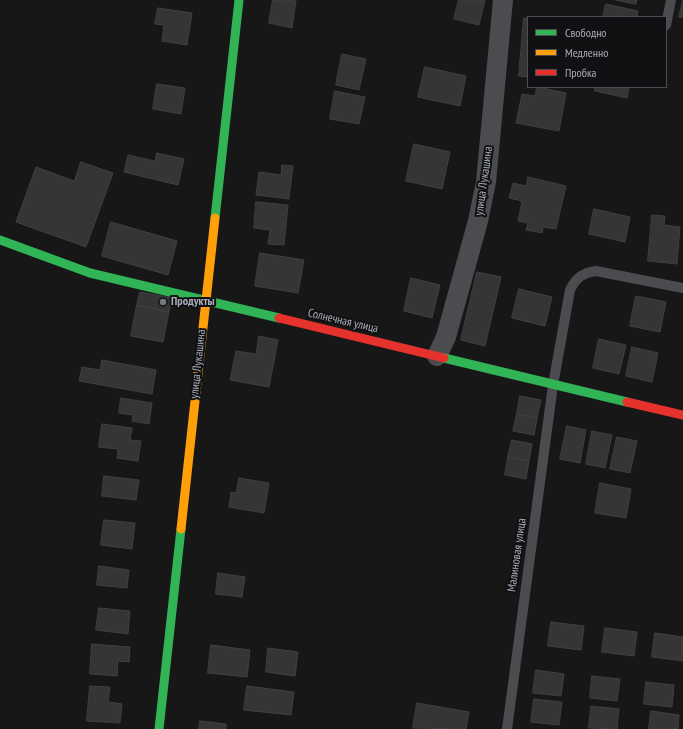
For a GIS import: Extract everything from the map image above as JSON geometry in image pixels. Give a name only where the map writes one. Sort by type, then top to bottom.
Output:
[{"type":"street","name":"улица Лукашина","points":[[159,729],[239,0]]},
{"type":"street","name":"улица Лукашина","points":[[437,356],[448,329],[478,221],[486,182],[503,0]]},
{"type":"street","name":"Солнечная улица","points":[[0,240],[90,273],[683,415]]},
{"type":"lane","points":[[667,20],[671,0]]},
{"type":"lane","name":"Малиновая улица","points":[[507,729],[553,384],[570,290],[576,279],[584,273],[596,271],[683,288]]},
{"type":"building","points":[[273,0],[296,0],[292,28],[269,23]]},
{"type":"building","points":[[459,0],[485,0],[479,25],[454,19]]},
{"type":"building","points":[[616,0],[637,0],[636,4]]},
{"type":"building","points":[[683,0],[683,17],[679,17]]},
{"type":"building","points":[[606,4],[638,11],[637,16],[603,16]]},
{"type":"building","points":[[158,8],[192,13],[187,45],[162,41],[164,25],[155,24]]},
{"type":"building","points":[[524,18],[527,19],[527,77],[519,76]]},
{"type":"building","points":[[342,54],[366,59],[359,90],[336,85]]},
{"type":"building","points":[[425,67],[466,76],[460,106],[418,97]]},
{"type":"building","points":[[157,84],[185,88],[181,114],[153,109]]},
{"type":"building","points":[[537,88],[566,93],[559,131],[516,123],[522,94],[535,96]]},
{"type":"building","points":[[595,88],[629,88],[627,98],[595,91]]},
{"type":"building","points":[[335,91],[365,97],[359,124],[330,119]]},
{"type":"building","points":[[414,144],[450,152],[442,189],[406,181]]},
{"type":"building","points":[[157,153],[184,159],[178,185],[124,172],[128,155],[155,161]]},
{"type":"building","points":[[81,162],[113,173],[86,247],[16,222],[36,167],[74,181]]},
{"type":"building","points":[[282,165],[293,166],[289,199],[256,195],[259,172],[281,175]]},
{"type":"building","points":[[528,177],[566,186],[556,229],[543,227],[542,233],[526,230],[528,223],[518,221],[522,201],[509,198],[513,183],[526,186]]},
{"type":"building","points":[[256,202],[288,205],[284,245],[268,244],[270,230],[254,228]]},
{"type":"building","points":[[594,209],[630,217],[625,242],[589,234]]},
{"type":"building","points":[[652,215],[665,216],[664,225],[680,227],[677,264],[648,261]]},
{"type":"building","points":[[111,222],[177,241],[168,275],[102,256]]},
{"type":"building","points":[[260,253],[304,260],[298,293],[255,286]]},
{"type":"building","points":[[477,272],[501,277],[485,346],[461,340]]},
{"type":"building","points":[[411,278],[440,285],[432,318],[404,311]]},
{"type":"building","points":[[519,289],[552,297],[545,326],[512,318]]},
{"type":"building","points":[[140,292],[172,298],[169,312],[137,305]]},
{"type":"building","points":[[636,296],[666,302],[660,332],[630,326]]},
{"type":"building","points":[[137,305],[169,312],[163,342],[131,336]]},
{"type":"building","points":[[259,336],[278,340],[269,387],[230,380],[236,351],[256,354]]},
{"type":"building","points":[[599,339],[626,345],[619,374],[593,368]]},
{"type":"building","points":[[632,347],[658,353],[652,382],[626,376]]},
{"type":"building","points":[[102,360],[156,370],[152,394],[79,381],[82,367],[100,370]]},
{"type":"building","points":[[520,396],[541,400],[537,418],[517,414]]},
{"type":"building","points":[[121,398],[152,403],[149,424],[132,421],[133,415],[119,413]]},
{"type":"building","points":[[517,414],[537,418],[534,435],[513,431]]},
{"type":"building","points":[[102,424],[132,428],[130,440],[141,441],[138,461],[117,458],[118,449],[99,447]]},
{"type":"building","points":[[567,426],[586,430],[580,463],[560,459]]},
{"type":"building","points":[[592,431],[612,435],[605,468],[586,464]]},
{"type":"building","points":[[617,437],[637,441],[630,473],[610,469]]},
{"type":"building","points":[[512,440],[532,444],[529,461],[508,457]]},
{"type":"building","points":[[508,457],[529,461],[526,479],[505,475]]},
{"type":"building","points":[[104,476],[139,480],[136,500],[102,496]]},
{"type":"building","points":[[239,478],[269,483],[264,513],[229,507],[231,492],[236,493]]},
{"type":"building","points":[[600,483],[631,489],[626,518],[595,513]]},
{"type":"building","points":[[104,520],[135,523],[132,549],[101,545]]},
{"type":"building","points":[[99,566],[129,570],[127,588],[97,585]]},
{"type":"building","points":[[218,573],[245,577],[242,597],[216,594]]},
{"type":"building","points":[[99,608],[130,611],[128,634],[96,630]]},
{"type":"building","points":[[551,622],[584,626],[581,650],[548,646]]},
{"type":"building","points":[[605,628],[637,632],[634,656],[602,652]]},
{"type":"building","points":[[655,633],[683,637],[683,661],[652,657]]},
{"type":"building","points":[[92,644],[130,647],[129,662],[118,661],[117,676],[90,674]]},
{"type":"building","points":[[211,645],[250,650],[247,677],[208,673]]},
{"type":"building","points":[[268,648],[298,652],[295,676],[266,672]]},
{"type":"building","points":[[536,670],[564,674],[561,696],[533,693]]},
{"type":"building","points":[[592,676],[620,679],[617,701],[590,698]]},
{"type":"building","points":[[646,682],[674,685],[672,707],[644,704]]},
{"type":"building","points":[[90,686],[110,687],[108,702],[122,704],[120,723],[87,721]]},
{"type":"building","points":[[247,686],[294,692],[291,715],[244,710]]},
{"type":"building","points":[[534,699],[562,702],[559,725],[531,722]]},
{"type":"building","points":[[417,703],[469,712],[466,729],[413,728]]},
{"type":"building","points":[[591,706],[619,709],[617,729],[589,728]]},
{"type":"building","points":[[651,711],[679,715],[678,729],[649,729]]},
{"type":"building","points":[[200,721],[226,724],[226,729],[199,729]]},
{"type":"traffic: fast","points":[[215,218],[239,0]]},
{"type":"traffic: fast","points":[[0,240],[90,273],[279,318]]},
{"type":"traffic: fast","points":[[444,358],[627,402]]},
{"type":"traffic: fast","points":[[159,729],[181,529]]},
{"type":"traffic: slow","points":[[181,529],[215,218]]},
{"type":"traffic: jam","points":[[279,318],[444,358]]},
{"type":"traffic: jam","points":[[627,402],[683,415]]},
{"type":"place","name":"Продукты","points":[[163,302]]}]
